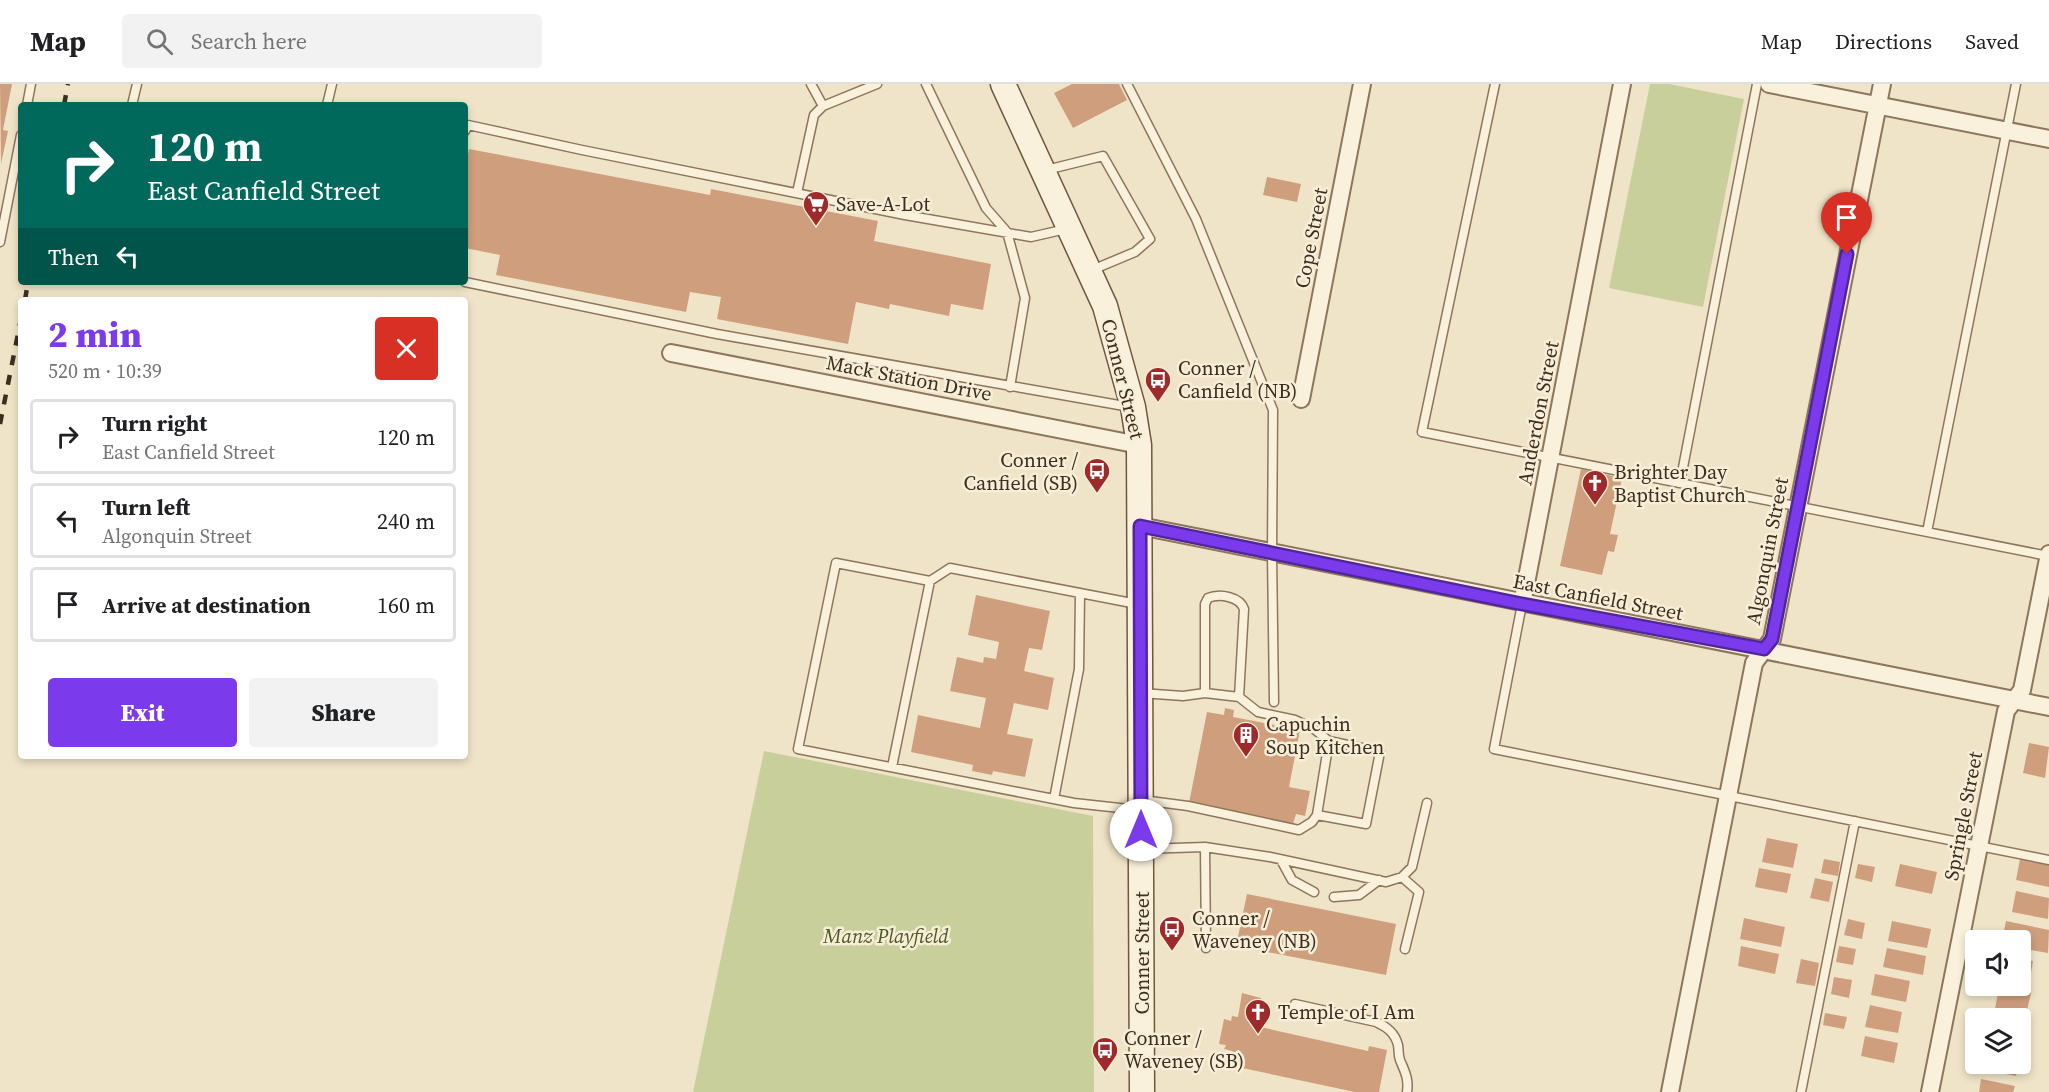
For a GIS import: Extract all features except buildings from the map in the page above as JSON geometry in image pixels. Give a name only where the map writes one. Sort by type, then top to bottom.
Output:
[{"type":"main road","name":"Conner Street","points":[[1003,84],[1105,306],[1133,407],[1139,445],[1142,1092]]},
{"type":"street","name":"Cope Street","points":[[1301,399],[1362,84]]},
{"type":"street","name":"Anderdon Street","points":[[1522,604],[1622,84]]},
{"type":"street","points":[[1769,84],[2049,139]]},
{"type":"street","name":"Algonquin Street","points":[[1670,1092],[1754,663],[1772,639],[1882,84]]},
{"type":"street","name":"Mack Station Drive","points":[[671,353],[1139,445]]},
{"type":"street","name":"East Canfield Street","points":[[1140,526],[1522,604],[1764,649],[2049,707]]},
{"type":"street","name":"Springle Street","points":[[1930,1092],[2006,711],[2022,690],[2049,555]]},
{"type":"lane","points":[[28,102],[31,84]]},
{"type":"lane","points":[[133,102],[137,84]]},
{"type":"lane","points":[[328,102],[332,84]]},
{"type":"lane","points":[[811,84],[823,106]]},
{"type":"lane","points":[[797,193],[814,115],[823,106],[878,84]]},
{"type":"lane","points":[[926,84],[986,208],[1007,232],[1025,298],[1011,387]]},
{"type":"lane","points":[[1127,84],[1196,219],[1273,410],[1274,702]]},
{"type":"lane","points":[[1495,84],[1422,432],[2049,555]]},
{"type":"lane","points":[[1680,483],[1757,84]]},
{"type":"lane","points":[[1927,532],[2016,84]]},
{"type":"lane","points":[[468,124],[582,150],[905,215],[1031,237],[1069,228]]},
{"type":"lane","points":[[0,242],[18,150]]},
{"type":"lane","points":[[1043,171],[1103,156],[1150,239],[1136,252],[1089,272]]},
{"type":"lane","points":[[468,283],[706,332],[1133,407]]},
{"type":"lane","points":[[1140,605],[950,568],[930,580],[836,563],[798,748],[1054,800],[1188,806],[1299,830],[1312,822],[1317,815],[1329,741]]},
{"type":"lane","points":[[892,767],[930,580]]},
{"type":"lane","points":[[1054,800],[1079,669],[1080,593]]},
{"type":"lane","points":[[1205,693],[1205,604],[1208,598],[1214,596],[1237,599],[1242,602],[1244,609],[1239,697]]},
{"type":"lane","name":"Anderdon Street","points":[[1522,604],[1494,749],[1728,796]]},
{"type":"lane","points":[[1141,693],[1183,696],[1205,693],[1239,697],[1258,712],[1295,720],[1314,729],[1329,741],[1380,752],[1366,824],[1317,815]]},
{"type":"lane","points":[[1728,796],[2049,860]]},
{"type":"lane","points":[[1141,849],[1205,847],[1386,882],[1402,877],[1412,867],[1427,804]]},
{"type":"lane","points":[[1801,1092],[1855,821]]},
{"type":"lane","points":[[1205,847],[1206,948]]},
{"type":"lane","points":[[1281,860],[1292,880],[1314,892]]},
{"type":"lane","points":[[1402,877],[1419,892],[1405,950]]},
{"type":"lane","points":[[1334,897],[1359,895],[1379,880]]},
{"type":"lane","points":[[1295,1004],[1376,1022],[1388,1027],[1395,1036],[1399,1047],[1399,1058],[1409,1081],[1407,1092]]},
{"type":"green space","points":[[1650,84],[1669,84],[1744,99],[1703,307],[1609,288]]},
{"type":"green space","name":"Manz Playfield","points":[[764,751],[1093,816],[1094,1092],[693,1092]]},
{"type":"railway","points":[[65,102],[68,84]]},
{"type":"railway","points":[[26,297],[28,285]]},
{"type":"railway","points":[[0,424],[18,334]]},
{"type":"place","name":"Save-A-Lot","points":[[816,227]]},
{"type":"place","name":"Conner / Canfield (NB)","points":[[1158,403]]},
{"type":"place","name":"Conner / Canfield (SB)","points":[[1097,494]]},
{"type":"place","name":"Brighter Day Baptist Church","points":[[1595,506]]},
{"type":"place","name":"Capuchin Soup Kitchen","points":[[1246,758]]},
{"type":"place","name":"Conner / Waveney (NB)","points":[[1172,952]]},
{"type":"place","name":"Temple of I Am","points":[[1258,1035]]},
{"type":"place","name":"Conner / Waveney (SB)","points":[[1105,1073]]},
{"type":"route","points":[[1141,830],[1140,526],[1522,604],[1764,649],[1772,639],[1847,254]]}]
